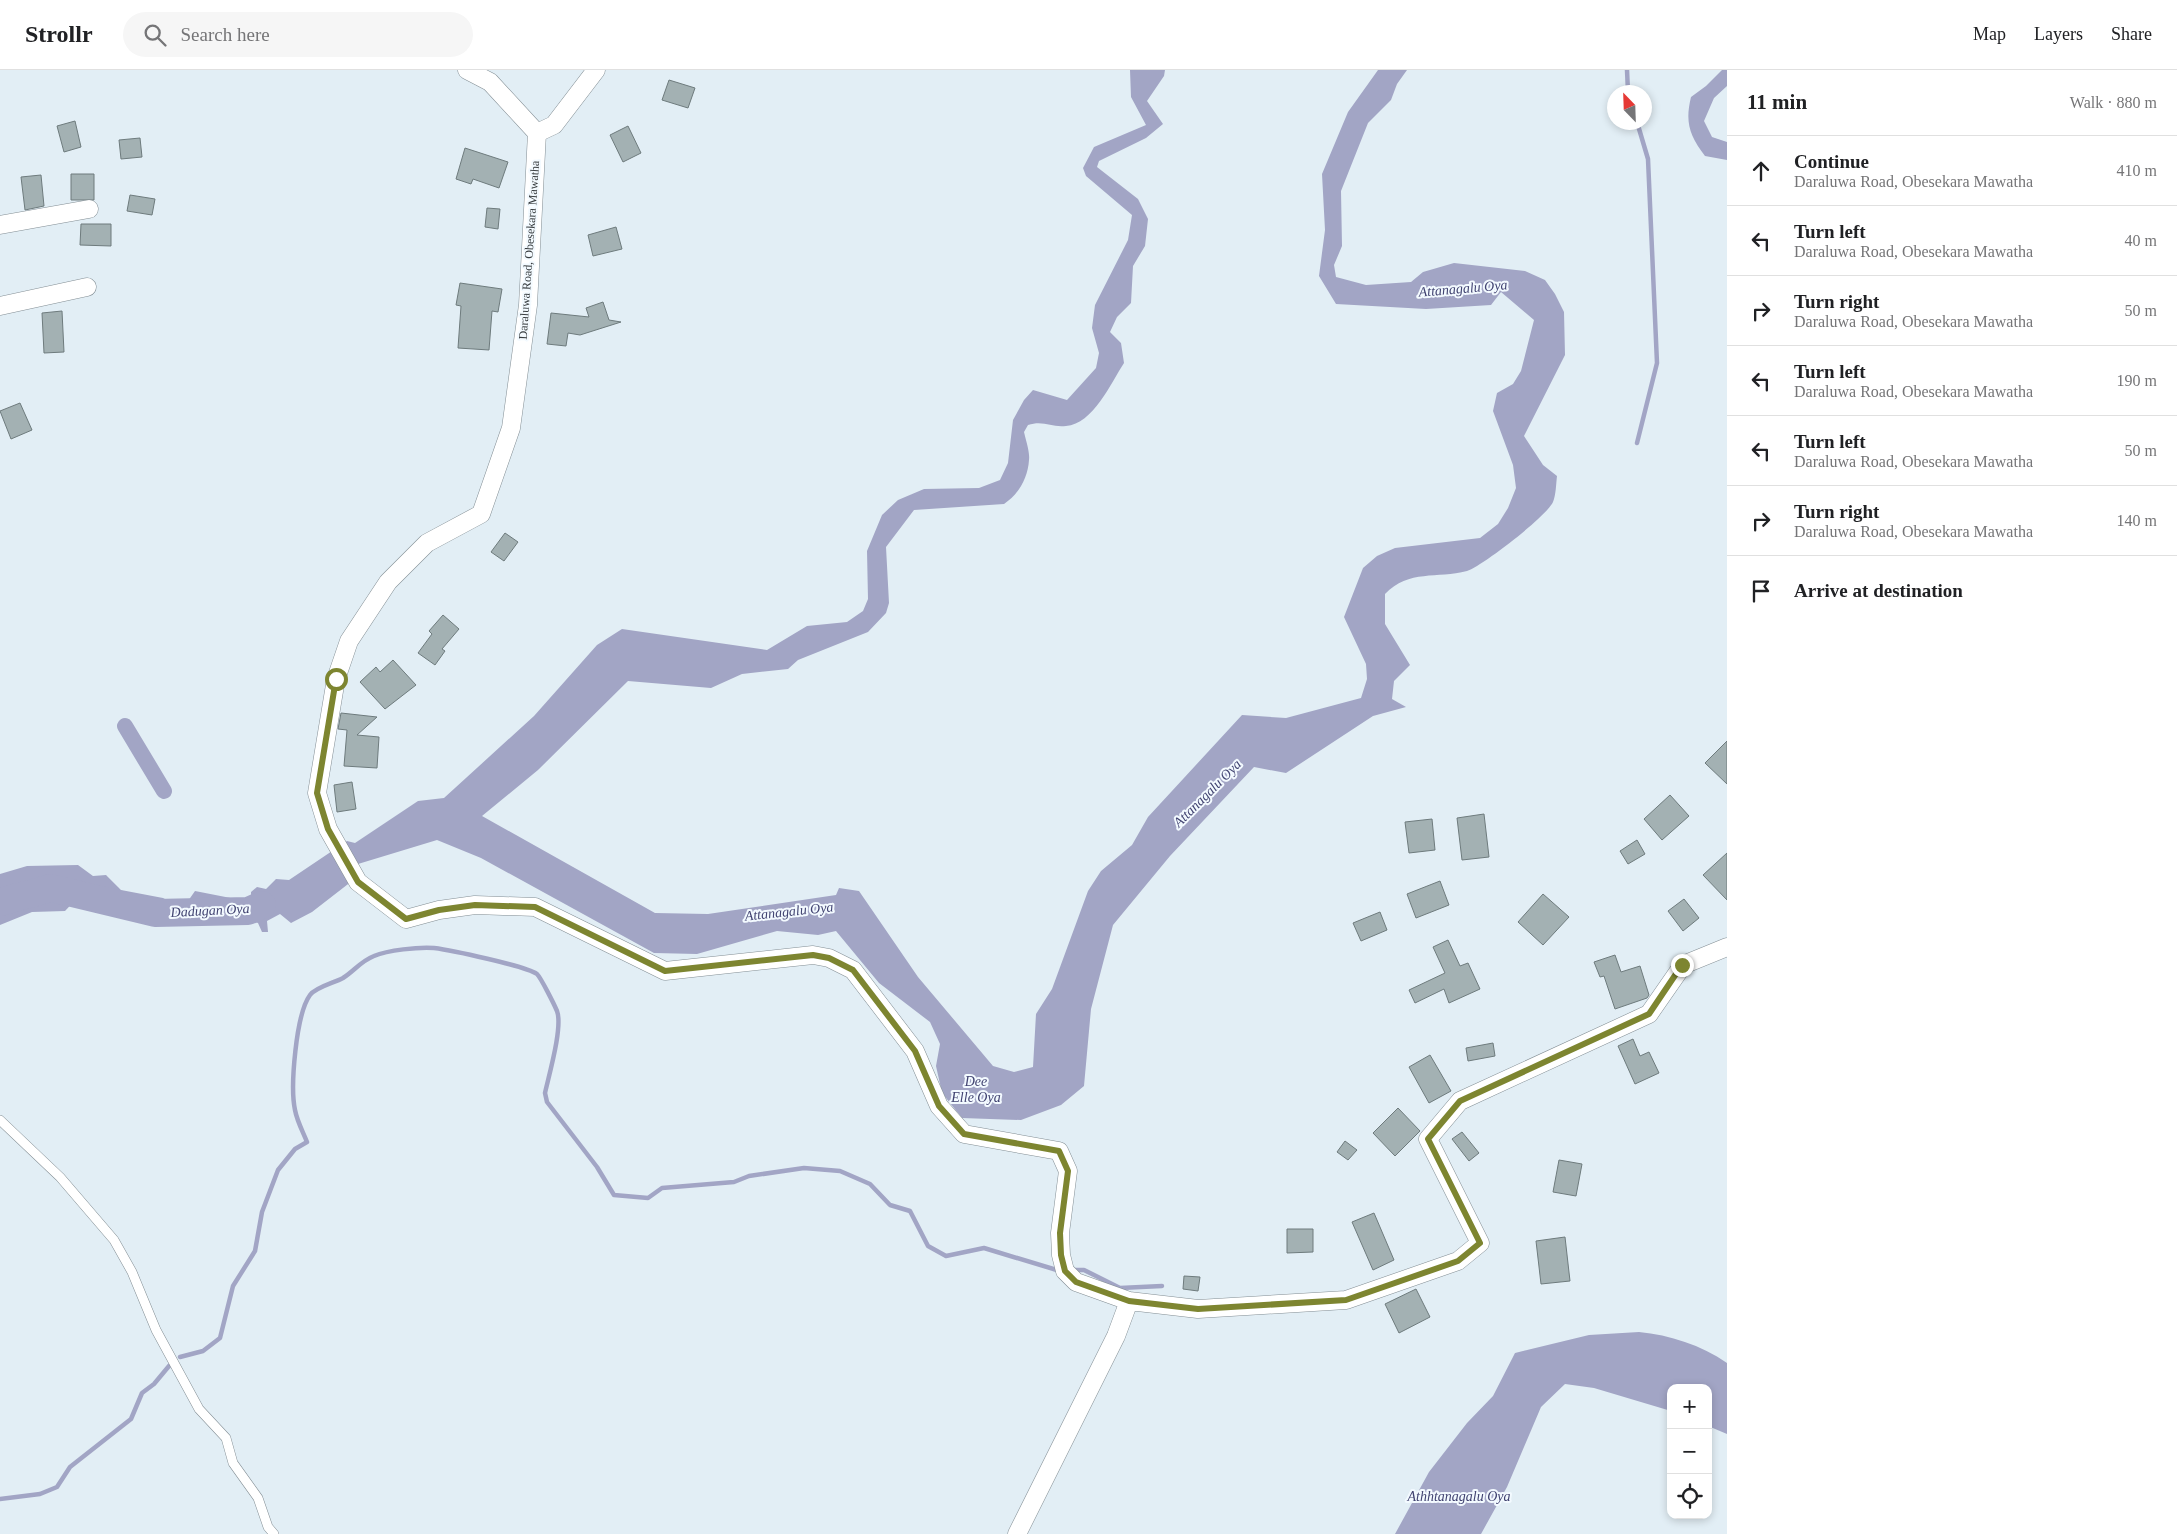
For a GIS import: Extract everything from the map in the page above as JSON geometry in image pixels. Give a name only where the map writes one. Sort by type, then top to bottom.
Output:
[{"type":"street","points":[[467,70],[490,82],[537,133],[554,125],[596,70]]},
{"type":"street","name":"Daraluwa Road, Obesekara Mawatha","points":[[537,133],[528,305],[511,428],[481,514],[427,543],[388,582],[349,640],[336,679],[317,793],[328,829],[358,882],[406,919],[439,910],[475,905],[535,907],[665,971],[813,955],[829,958],[853,970],[915,1051],[939,1106],[964,1134],[1059,1151],[1068,1171],[1060,1233],[1061,1255],[1065,1271],[1076,1282],[1129,1301],[1198,1309],[1346,1300],[1458,1261],[1480,1243],[1428,1139],[1460,1101],[1649,1014],[1682,965],[1727,947]]},
{"type":"street","points":[[0,225],[89,209]]},
{"type":"street","points":[[0,306],[87,287]]},
{"type":"street","points":[[1017,1534],[1116,1336],[1129,1301]]},
{"type":"lane","points":[[0,1120],[60,1176],[114,1240],[132,1272],[156,1330],[199,1409],[226,1438],[233,1463],[258,1498],[268,1527],[274,1534]]},
{"type":"water","name":"Dee Elle Oya","points":[[1130,70],[1165,70],[1164,76],[1147,101],[1163,124],[1146,138],[1099,161],[1097,167],[1138,199],[1148,219],[1145,246],[1133,266],[1131,303],[1117,317],[1110,332],[1121,343],[1124,363],[1093,410],[1076,424],[1066,426],[1039,423],[1028,425],[1024,432],[1029,457],[1027,473],[1018,491],[1004,504],[914,510],[886,547],[889,603],[886,613],[868,632],[798,660],[788,669],[742,674],[711,688],[628,681],[538,770],[482,816],[655,913],[708,914],[836,895],[839,888],[859,891],[918,977],[993,1066],[1014,1072],[1033,1067],[1036,1014],[1052,989],[1088,891],[1101,871],[1132,845],[1148,817],[1242,715],[1286,718],[1361,698],[1367,679],[1366,664],[1344,617],[1363,568],[1377,556],[1395,548],[1480,538],[1498,524],[1508,508],[1516,488],[1513,465],[1493,411],[1497,393],[1513,384],[1521,371],[1534,320],[1501,292],[1491,305],[1426,309],[1336,304],[1319,276],[1325,230],[1322,174],[1348,112],[1378,70],[1407,70],[1397,84],[1391,100],[1368,123],[1341,191],[1342,246],[1334,265],[1336,277],[1366,285],[1411,282],[1423,272],[1454,263],[1525,271],[1545,280],[1564,312],[1565,355],[1524,436],[1543,465],[1557,476],[1553,502],[1527,529],[1475,567],[1467,571],[1424,576],[1404,581],[1394,586],[1385,594],[1385,624],[1410,665],[1394,681],[1392,699],[1406,707],[1373,716],[1286,773],[1254,767],[1170,856],[1113,925],[1091,1009],[1084,1086],[1061,1105],[1021,1120],[962,1118],[942,1093],[936,1066],[940,1044],[930,1022],[879,983],[836,931],[818,935],[777,931],[697,954],[654,953],[481,858],[437,840],[358,864],[352,881],[312,912],[291,923],[280,914],[267,921],[268,932],[262,932],[258,923],[224,911],[219,918],[211,919],[191,908],[177,924],[153,912],[149,921],[134,906],[121,906],[121,914],[111,907],[115,897],[96,891],[84,891],[65,911],[32,912],[0,925],[0,874],[27,866],[78,865],[93,876],[106,875],[121,890],[163,898],[178,906],[188,901],[195,891],[251,902],[251,892],[257,887],[266,889],[276,879],[289,880],[347,841],[355,843],[418,801],[444,798],[534,716],[597,645],[622,629],[767,650],[807,626],[847,622],[863,611],[868,599],[867,551],[882,515],[898,500],[924,489],[979,488],[1000,480],[1008,463],[1013,420],[1024,400],[1033,390],[1067,400],[1096,368],[1099,353],[1092,328],[1095,305],[1128,240],[1132,215],[1086,176],[1083,168],[1094,147],[1146,125],[1131,97]]},
{"type":"water","points":[[1722,70],[1727,70],[1727,86],[1714,98],[1704,121],[1712,137],[1727,142],[1727,160],[1705,156],[1692,135],[1688,114],[1691,97],[1706,86]]},
{"type":"water","name":"Athhtanagalu Oya","points":[[1639,1332],[1662,1336],[1696,1346],[1727,1363],[1727,1434],[1712,1428],[1712,1384],[1667,1384],[1667,1410],[1594,1388],[1565,1384],[1541,1407],[1507,1487],[1481,1534],[1395,1534],[1429,1472],[1467,1423],[1493,1396],[1515,1353],[1589,1335]]},
{"type":"building","points":[[669,80],[695,88],[688,108],[662,100]]},
{"type":"building","points":[[75,121],[81,147],[64,152],[57,126]]},
{"type":"building","points":[[628,126],[641,153],[623,162],[610,135]]},
{"type":"building","points":[[140,138],[142,157],[121,159],[119,140]]},
{"type":"building","points":[[465,148],[508,162],[499,188],[473,179],[471,184],[456,179]]},
{"type":"building","points":[[71,174],[94,174],[94,200],[71,200]]},
{"type":"building","points":[[41,175],[44,206],[25,210],[21,177]]},
{"type":"building","points":[[130,195],[155,199],[152,215],[127,211]]},
{"type":"building","points":[[487,208],[500,209],[498,229],[485,227]]},
{"type":"building","points":[[81,224],[111,224],[111,246],[80,245]]},
{"type":"building","points":[[616,227],[622,249],[593,256],[588,235]]},
{"type":"building","points":[[460,283],[502,289],[498,312],[492,311],[489,350],[458,348],[461,306],[456,305]]},
{"type":"building","points":[[603,302],[609,320],[621,322],[580,335],[568,333],[566,346],[547,344],[551,313],[589,317],[586,308]]},
{"type":"building","points":[[62,311],[64,352],[44,353],[42,313]]},
{"type":"building","points":[[20,403],[32,430],[11,439],[0,411]]},
{"type":"building","points":[[505,533],[518,542],[504,561],[491,552]]},
{"type":"building","points":[[443,615],[459,629],[442,649],[445,651],[435,665],[418,653],[432,634],[429,631]]},
{"type":"building","points":[[393,660],[416,685],[385,709],[360,682],[376,667],[380,672]]},
{"type":"building","points":[[341,713],[377,717],[357,735],[379,737],[377,768],[344,766],[347,730],[338,729]]},
{"type":"building","points":[[1727,741],[1727,784],[1705,763]]},
{"type":"building","points":[[352,782],[356,809],[337,812],[334,785]]},
{"type":"building","points":[[1670,795],[1689,816],[1662,840],[1644,819]]},
{"type":"building","points":[[1484,814],[1489,857],[1462,860],[1457,818]]},
{"type":"building","points":[[1432,819],[1435,850],[1409,853],[1405,822]]},
{"type":"building","points":[[1637,840],[1645,854],[1628,864],[1620,851]]},
{"type":"building","points":[[1727,853],[1727,900],[1703,875]]},
{"type":"building","points":[[1440,881],[1449,905],[1416,918],[1407,894]]},
{"type":"building","points":[[1543,894],[1569,917],[1543,945],[1518,922]]},
{"type":"building","points":[[1684,899],[1699,918],[1683,931],[1668,911]]},
{"type":"building","points":[[1380,912],[1387,930],[1361,941],[1353,923]]},
{"type":"building","points":[[1448,940],[1460,966],[1468,963],[1480,989],[1449,1003],[1444,989],[1415,1003],[1409,990],[1445,973],[1433,947]]},
{"type":"building","points":[[1615,955],[1621,972],[1640,966],[1649,995],[1647,998],[1615,1009],[1604,976],[1600,977],[1594,962]]},
{"type":"building","points":[[1633,1039],[1640,1056],[1649,1052],[1659,1073],[1635,1084],[1618,1046]]},
{"type":"building","points":[[1493,1043],[1495,1056],[1468,1061],[1466,1048]]},
{"type":"building","points":[[1430,1055],[1451,1091],[1429,1103],[1409,1067]]},
{"type":"building","points":[[1398,1108],[1420,1131],[1395,1156],[1373,1133]]},
{"type":"building","points":[[1462,1132],[1479,1153],[1469,1161],[1452,1139]]},
{"type":"building","points":[[1345,1141],[1357,1150],[1348,1160],[1337,1152]]},
{"type":"building","points":[[1559,1160],[1582,1164],[1576,1196],[1553,1192]]},
{"type":"building","points":[[1374,1213],[1394,1260],[1373,1270],[1352,1222]]},
{"type":"building","points":[[1287,1229],[1313,1229],[1313,1252],[1287,1253]]},
{"type":"building","points":[[1565,1237],[1570,1281],[1541,1284],[1536,1241]]},
{"type":"building","points":[[1184,1276],[1200,1277],[1198,1291],[1183,1289]]},
{"type":"building","points":[[1416,1289],[1430,1317],[1399,1333],[1385,1304]]},
{"type":"waterway","points":[[1627,70],[1628,85]]},
{"type":"waterway","points":[[1637,443],[1657,363],[1648,159],[1639,130]]},
{"type":"waterway","points":[[125,726],[164,791]]},
{"type":"waterway","name":"Dadugan Oya","points":[[0,902],[51,888],[155,913],[248,911],[262,905]]},
{"type":"waterway","points":[[180,1357],[203,1351],[220,1338],[233,1286],[255,1251],[262,1212],[278,1170],[295,1149],[307,1142],[296,1114],[293,1085],[295,1051],[301,1018],[310,995],[321,987],[343,978],[369,958],[387,952],[412,949],[434,948],[455,952],[504,963],[537,974],[557,1011],[558,1018],[555,1051],[545,1093],[547,1102],[597,1167],[614,1195],[648,1198],[662,1188],[734,1182],[749,1176],[804,1168],[840,1171],[870,1184],[890,1205],[910,1211],[928,1246],[946,1256],[984,1248],[1060,1271]]},
{"type":"waterway","points":[[1070,1270],[1084,1270],[1120,1288],[1162,1286]]},
{"type":"waterway","points":[[0,1499],[40,1494],[57,1487],[70,1467],[131,1419],[142,1393],[154,1384],[169,1366]]},
{"type":"route","points":[[336,679],[317,793],[328,829],[358,882],[406,919],[439,910],[475,905],[535,907],[620,951],[665,971],[813,955],[829,958],[853,970],[915,1051],[939,1106],[964,1134],[1059,1151],[1068,1171],[1060,1233],[1061,1255],[1065,1271],[1076,1282],[1129,1301],[1198,1309],[1346,1300],[1458,1261],[1480,1243],[1428,1139],[1460,1101],[1649,1014],[1682,965]]},
{"type":"water label","name":"Attanagalu Oya","points":[[1463,288]]},
{"type":"water label","name":"Attanagalu Oya","points":[[1207,793]]},
{"type":"water label","name":"Attanagalu Oya","points":[[789,911]]}]
